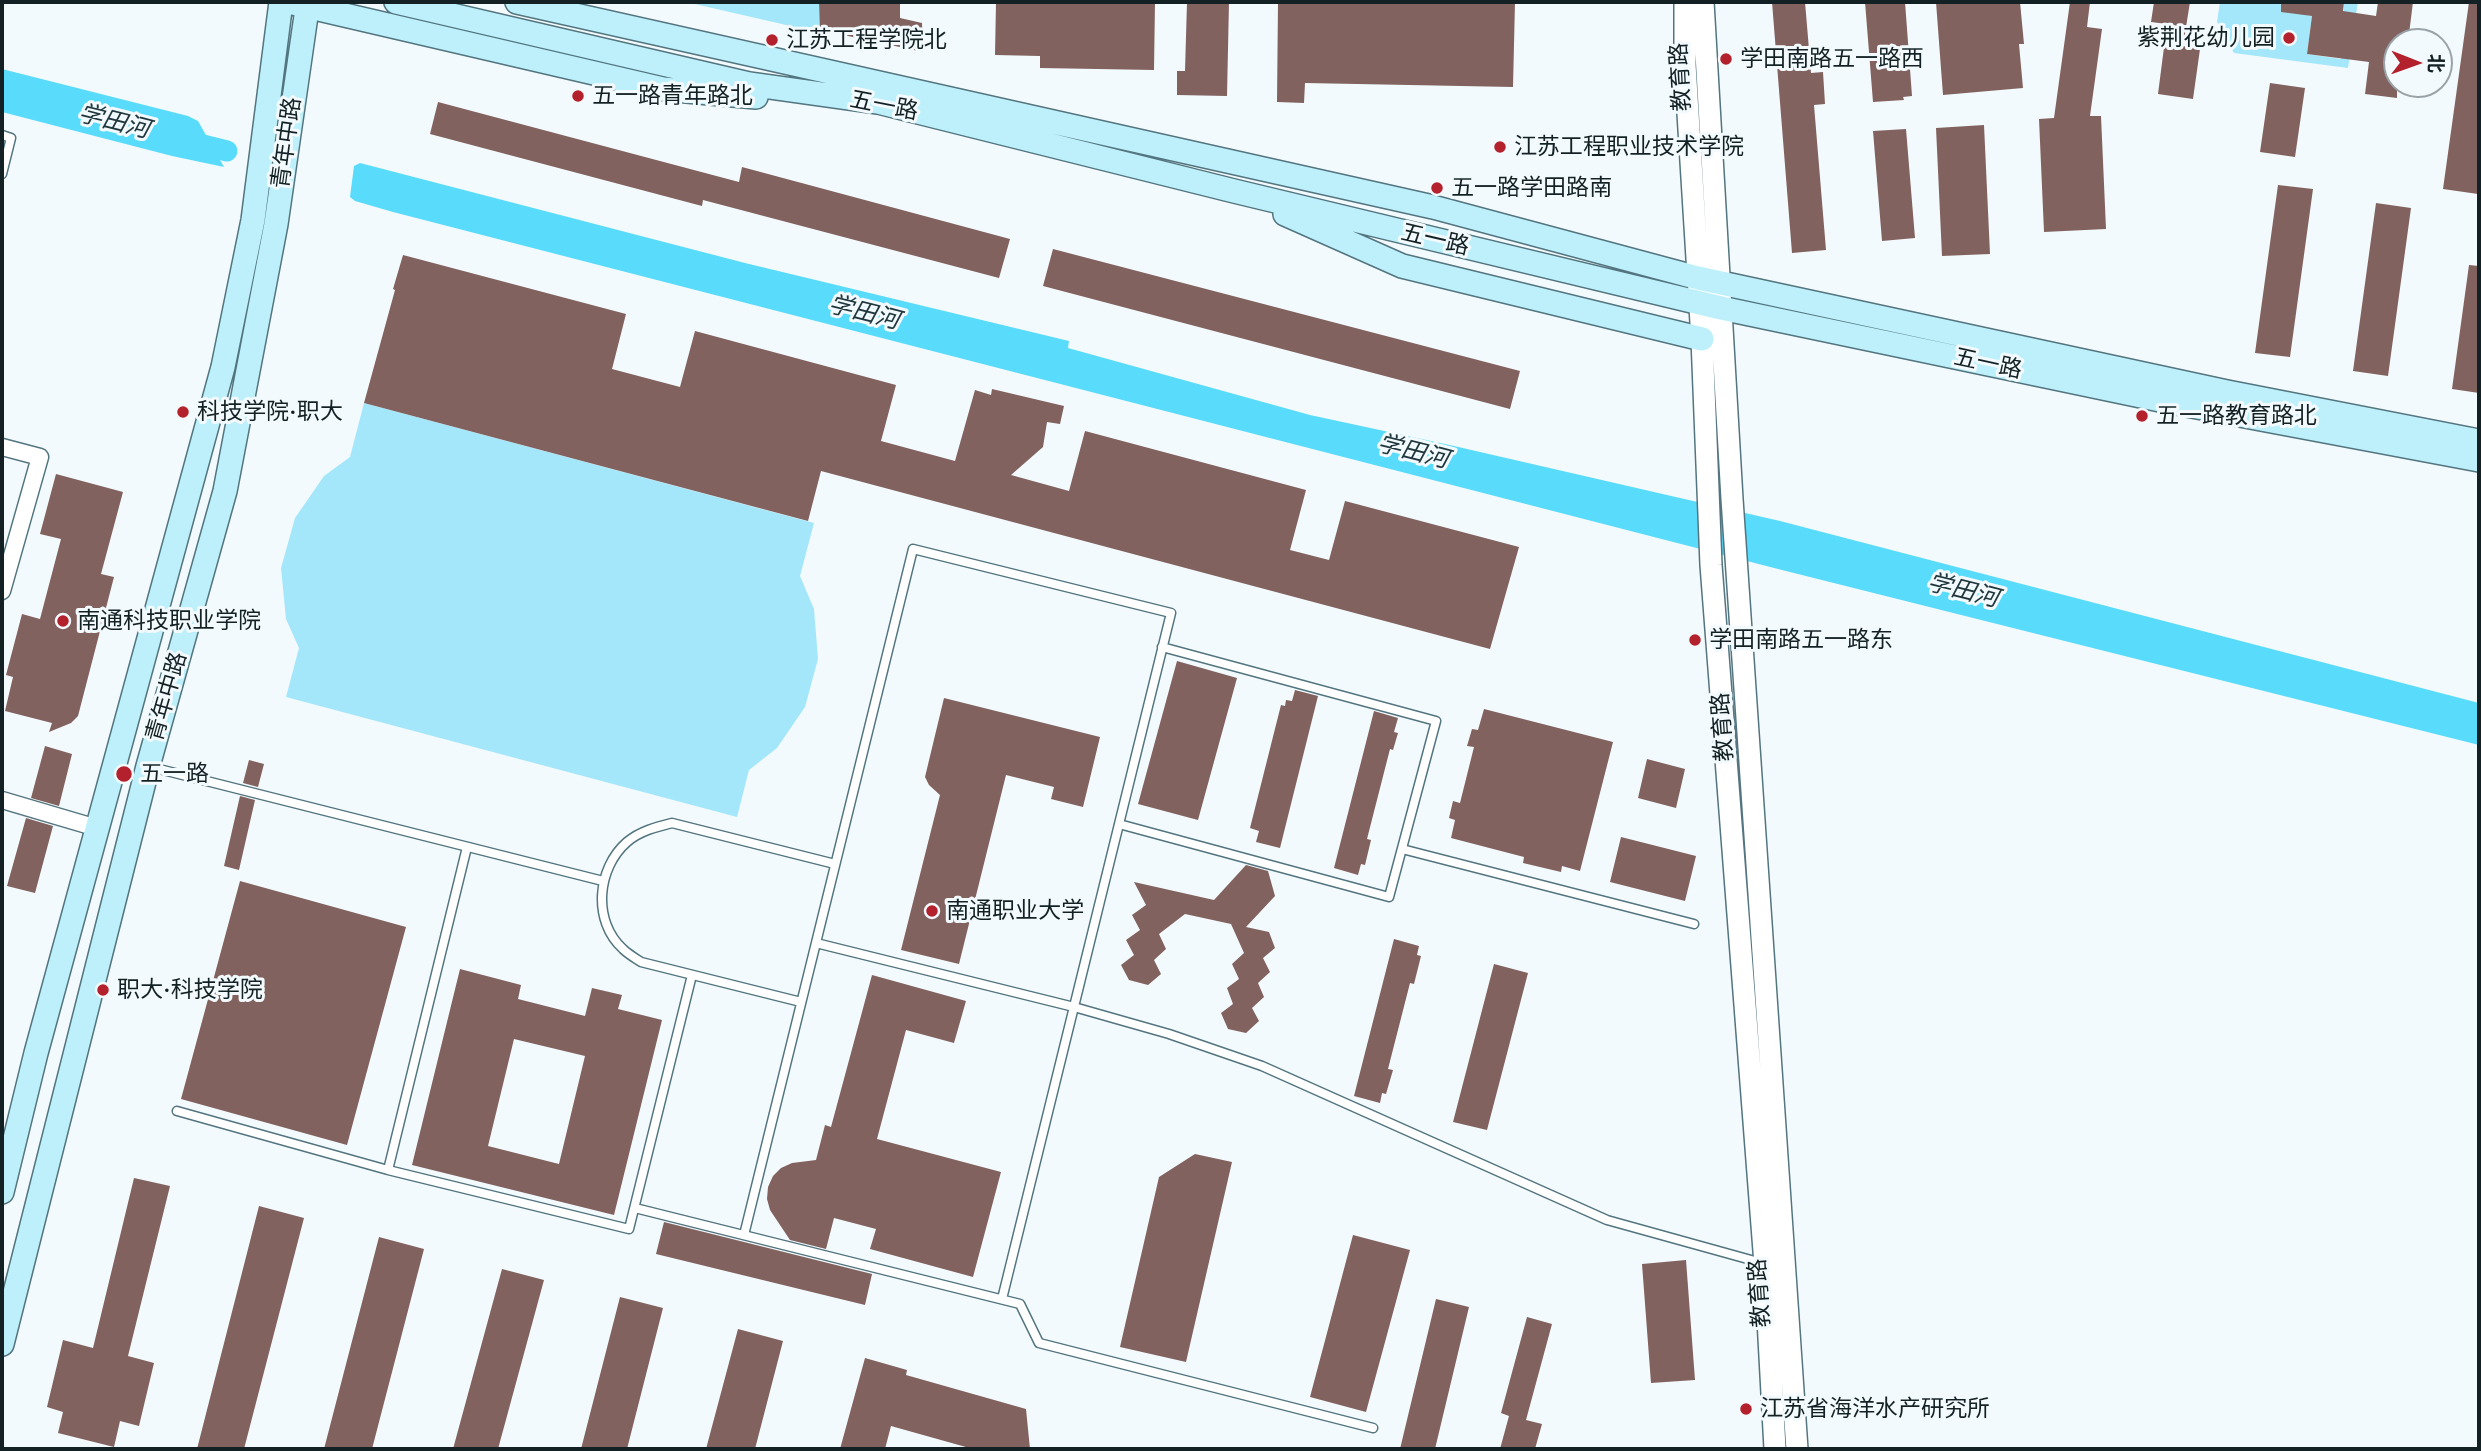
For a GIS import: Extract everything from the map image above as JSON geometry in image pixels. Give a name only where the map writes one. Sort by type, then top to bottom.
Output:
[{"type":"main road","name":"青年中路","points":[[2,1192],[36,1053],[223,367],[253,219],[281,2]]},
{"type":"main road","name":"五一路","points":[[396,2],[749,84],[878,102],[1710,305],[2160,400],[2479,460]]},
{"type":"main road","name":"五一路","points":[[517,2],[1433,207],[1709,280],[2227,392],[2479,441]]},
{"type":"main road","name":"青年中路","points":[[2,1344],[148,766],[225,491],[276,224],[301,3]]},
{"type":"main road","points":[[301,3],[358,20],[663,89],[731,96],[878,102]]},
{"type":"main road","points":[[1234,191],[1402,266],[1702,339]]},
{"type":"street","name":"教育路","points":[[1685,2],[1685,65],[1709,280]]},
{"type":"street","name":"教育路","points":[[1703,2],[1710,305],[1739,573],[1775,1264],[1775,1449]]},
{"type":"street","name":"教育路","points":[[1710,305],[1702,339],[1711,565],[1775,1264],[1797,1449]]},
{"type":"street","points":[[2,447],[40,457],[2,591]]},
{"type":"street","points":[[2,800],[97,828]]},
{"type":"lane","points":[[2,135],[11,138],[2,174]]},
{"type":"lane","points":[[744,1235],[913,549],[1171,613],[1002,1299]]},
{"type":"lane","points":[[1119,824],[1389,897],[1436,721],[1162,647]]},
{"type":"lane","points":[[148,766],[603,881]]},
{"type":"lane","points":[[802,1002],[640,962],[621,948],[608,928],[602,905],[603,881],[612,859],[628,841],[649,829],[672,824],[835,864]]},
{"type":"lane","points":[[388,1170],[467,847]]},
{"type":"lane","points":[[1402,849],[1694,924]]},
{"type":"lane","points":[[816,943],[1074,1007],[1169,1034],[1262,1066],[1607,1220],[1775,1264]]},
{"type":"lane","points":[[177,1111],[388,1170],[629,1230],[692,975]]},
{"type":"lane","points":[[635,1208],[1020,1304],[1039,1343],[1373,1428]]},
{"type":"shaded area","points":[[686,2],[819,2],[821,33]]},
{"type":"shaded area","name":"紫荆花幼儿园","points":[[2220,2],[2308,2],[2307,15],[2312,16],[2307,54],[2341,59],[2344,2],[2358,2],[2348,68],[2234,53],[2217,22]]},
{"type":"shaded area","points":[[364,403],[814,523],[800,576],[814,609],[818,659],[805,707],[777,748],[749,770],[737,817],[286,697],[299,648],[286,619],[281,568],[295,518],[324,476],[350,457]]},
{"type":"water","points":[[2,69],[188,116],[198,121],[224,167],[2,112]]},
{"type":"water","points":[[360,163],[745,263],[1069,341],[1068,348],[1310,415],[1780,521],[2479,703],[2479,745],[1778,569],[393,212],[355,201],[350,197],[354,166]]},
{"type":"building","points":[[819,2],[900,2],[900,18],[922,23],[923,52],[820,30]]},
{"type":"building","points":[[996,2],[1155,2],[1154,70],[1040,68],[1040,56],[995,55]]},
{"type":"building","points":[[1187,2],[1229,2],[1227,96],[1177,95],[1177,71],[1185,71]]},
{"type":"building","points":[[1278,2],[1515,2],[1513,87],[1305,83],[1304,103],[1277,102]]},
{"type":"building","points":[[1772,2],[1805,2],[1811,73],[1823,72],[1825,104],[1814,105],[1826,250],[1792,253]]},
{"type":"building","points":[[1865,2],[1905,2],[1912,96],[1903,97],[1904,100],[1873,102]]},
{"type":"building","points":[[1936,2],[2020,2],[2024,44],[2019,44],[2023,88],[1943,95]]},
{"type":"building","points":[[2070,2],[2090,2],[2087,27],[2102,29],[2090,116],[2101,116],[2106,229],[2044,232],[2039,119],[2054,118]]},
{"type":"building","points":[[2154,2],[2190,2],[2183,46],[2200,49],[2193,99],[2158,94],[2167,24],[2151,22]]},
{"type":"building","points":[[2281,2],[2344,2],[2343,11],[2376,16],[2378,2],[2413,2],[2410,28],[2383,28],[2383,96],[2365,94],[2369,62],[2307,54],[2312,16],[2281,12]]},
{"type":"building","points":[[2469,2],[2479,2],[2478,194],[2443,189]]},
{"type":"building","points":[[2270,83],[2305,88],[2295,157],[2260,152]]},
{"type":"building","points":[[438,102],[739,182],[742,167],[1010,239],[999,278],[703,200],[702,206],[430,134]]},
{"type":"building","points":[[1984,125],[1990,254],[1942,256],[1936,128]]},
{"type":"building","points":[[1906,129],[1915,238],[1882,241],[1873,131]]},
{"type":"building","points":[[2278,185],[2313,189],[2290,357],[2255,353]]},
{"type":"building","points":[[2376,203],[2411,208],[2388,376],[2353,371]]},
{"type":"building","points":[[1053,249],[1520,371],[1510,409],[1043,286]]},
{"type":"building","points":[[403,255],[626,314],[612,369],[680,387],[695,331],[896,385],[881,441],[955,461],[975,390],[991,395],[992,389],[1064,406],[1060,424],[1047,422],[1043,447],[1011,475],[1069,491],[1085,431],[1306,490],[1290,550],[1329,560],[1345,501],[1519,547],[1490,649],[821,471],[808,521],[364,403]]},
{"type":"building","points":[[2469,265],[2479,266],[2479,393],[2452,389]]},
{"type":"building","points":[[56,474],[123,492],[101,574],[114,577],[78,716],[71,723],[49,732],[52,723],[5,711],[13,677],[6,675],[22,614],[40,619],[61,539],[40,534]]},
{"type":"building","points":[[1177,661],[1237,678],[1198,820],[1138,804]]},
{"type":"building","points":[[1295,690],[1318,696],[1280,848],[1256,842],[1259,831],[1250,828],[1281,705],[1285,706],[1286,700],[1292,701]]},
{"type":"building","points":[[944,698],[1100,737],[1083,807],[1051,799],[1054,787],[1006,775],[959,964],[901,950],[940,795],[925,777]]},
{"type":"building","points":[[1484,709],[1613,742],[1580,871],[1562,866],[1561,872],[1523,863],[1524,857],[1451,838],[1455,820],[1449,818],[1453,801],[1460,803],[1474,747],[1467,746],[1472,729],[1478,730]]},
{"type":"building","points":[[1374,711],[1398,718],[1394,732],[1398,733],[1393,750],[1390,749],[1367,839],[1371,840],[1365,865],[1361,864],[1358,875],[1334,868]]},
{"type":"building","points":[[45,746],[72,754],[59,806],[31,798]]},
{"type":"building","points":[[1647,759],[1685,769],[1676,808],[1638,798]]},
{"type":"building","points":[[249,760],[264,764],[258,787],[243,783]]},
{"type":"building","points":[[240,796],[255,800],[239,870],[224,866]]},
{"type":"building","points":[[26,818],[53,826],[35,893],[7,886]]},
{"type":"building","points":[[1621,837],[1696,856],[1685,901],[1610,882]]},
{"type":"building","points":[[1246,865],[1268,871],[1275,896],[1246,927],[1269,932],[1275,948],[1263,958],[1270,972],[1258,983],[1264,997],[1252,1008],[1259,1021],[1246,1033],[1228,1029],[1221,1013],[1233,1004],[1227,988],[1239,979],[1232,964],[1244,953],[1231,924],[1185,914],[1159,934],[1166,949],[1154,960],[1161,974],[1148,985],[1129,980],[1121,965],[1134,955],[1126,940],[1140,930],[1132,915],[1146,905],[1134,882],[1214,900]]},
{"type":"building","points":[[240,881],[406,927],[347,1145],[181,1099]]},
{"type":"building","points":[[1394,939],[1419,946],[1417,955],[1421,956],[1414,984],[1410,983],[1388,1069],[1393,1070],[1386,1094],[1382,1093],[1380,1103],[1354,1096]]},
{"type":"building","points":[[1494,964],[1528,973],[1487,1130],[1453,1122]]},
{"type":"building","points":[[460,969],[521,985],[518,999],[585,1016],[592,988],[622,995],[618,1009],[662,1020],[614,1215],[412,1165]],"holes":[[[514,1039],[585,1056],[559,1164],[488,1146]]]},
{"type":"building","points":[[872,975],[966,1001],[954,1043],[906,1030],[877,1139],[1001,1172],[973,1277],[870,1249],[876,1229],[834,1218],[826,1249],[790,1240],[770,1210],[768,1187],[773,1176],[792,1163],[816,1160],[825,1125],[831,1127]]},
{"type":"building","points":[[1195,1154],[1232,1162],[1186,1362],[1120,1347],[1159,1177]]},
{"type":"building","points":[[134,1178],[170,1186],[128,1356],[154,1363],[139,1426],[120,1421],[114,1447],[58,1433],[63,1412],[47,1407],[63,1340],[93,1348]]},
{"type":"building","points":[[259,1206],[304,1218],[244,1449],[197,1449]]},
{"type":"building","points":[[664,1222],[872,1274],[865,1305],[656,1254]]},
{"type":"building","points":[[1353,1235],[1410,1250],[1366,1412],[1310,1397]]},
{"type":"building","points":[[379,1237],[424,1249],[372,1449],[324,1449]]},
{"type":"building","points":[[1686,1260],[1695,1380],[1651,1383],[1642,1264]]},
{"type":"building","points":[[502,1269],[544,1280],[498,1449],[453,1449]]},
{"type":"building","points":[[620,1297],[663,1308],[627,1449],[581,1449]]},
{"type":"building","points":[[1436,1299],[1469,1307],[1435,1449],[1400,1449]]},
{"type":"building","points":[[1527,1317],[1552,1324],[1526,1420],[1542,1424],[1535,1449],[1500,1449],[1509,1416],[1501,1413]]},
{"type":"building","points":[[738,1329],[783,1341],[755,1449],[706,1449]]},
{"type":"building","points":[[865,1358],[907,1370],[906,1375],[1026,1409],[1030,1449],[973,1449],[891,1426],[885,1449],[840,1449]]},
{"type":"waterway","name":"学田河","points":[[187,141],[227,151]]},
{"type":"place","name":"紫荆花幼儿园","points":[[2289,38]]},
{"type":"place","name":"江苏工程学院北","points":[[772,40]]},
{"type":"place","name":"学田南路五一路西","points":[[1726,59]]},
{"type":"place","name":"五一路青年路北","points":[[578,96]]},
{"type":"place","name":"江苏工程职业技术学院","points":[[1500,147]]},
{"type":"place","name":"五一路学田路南","points":[[1437,188]]},
{"type":"place","name":"科技学院·职大","points":[[183,412]]},
{"type":"place","name":"五一路教育路北","points":[[2142,416]]},
{"type":"place","name":"南通科技职业学院","points":[[63,621]]},
{"type":"place","name":"学田南路五一路东","points":[[1695,640]]},
{"type":"place","name":"五一路","points":[[124,774]]},
{"type":"place","name":"南通职业大学","points":[[932,911]]},
{"type":"place","name":"职大·科技学院","points":[[103,990]]},
{"type":"place","name":"江苏省海洋水产研究所","points":[[1746,1409]]}]
